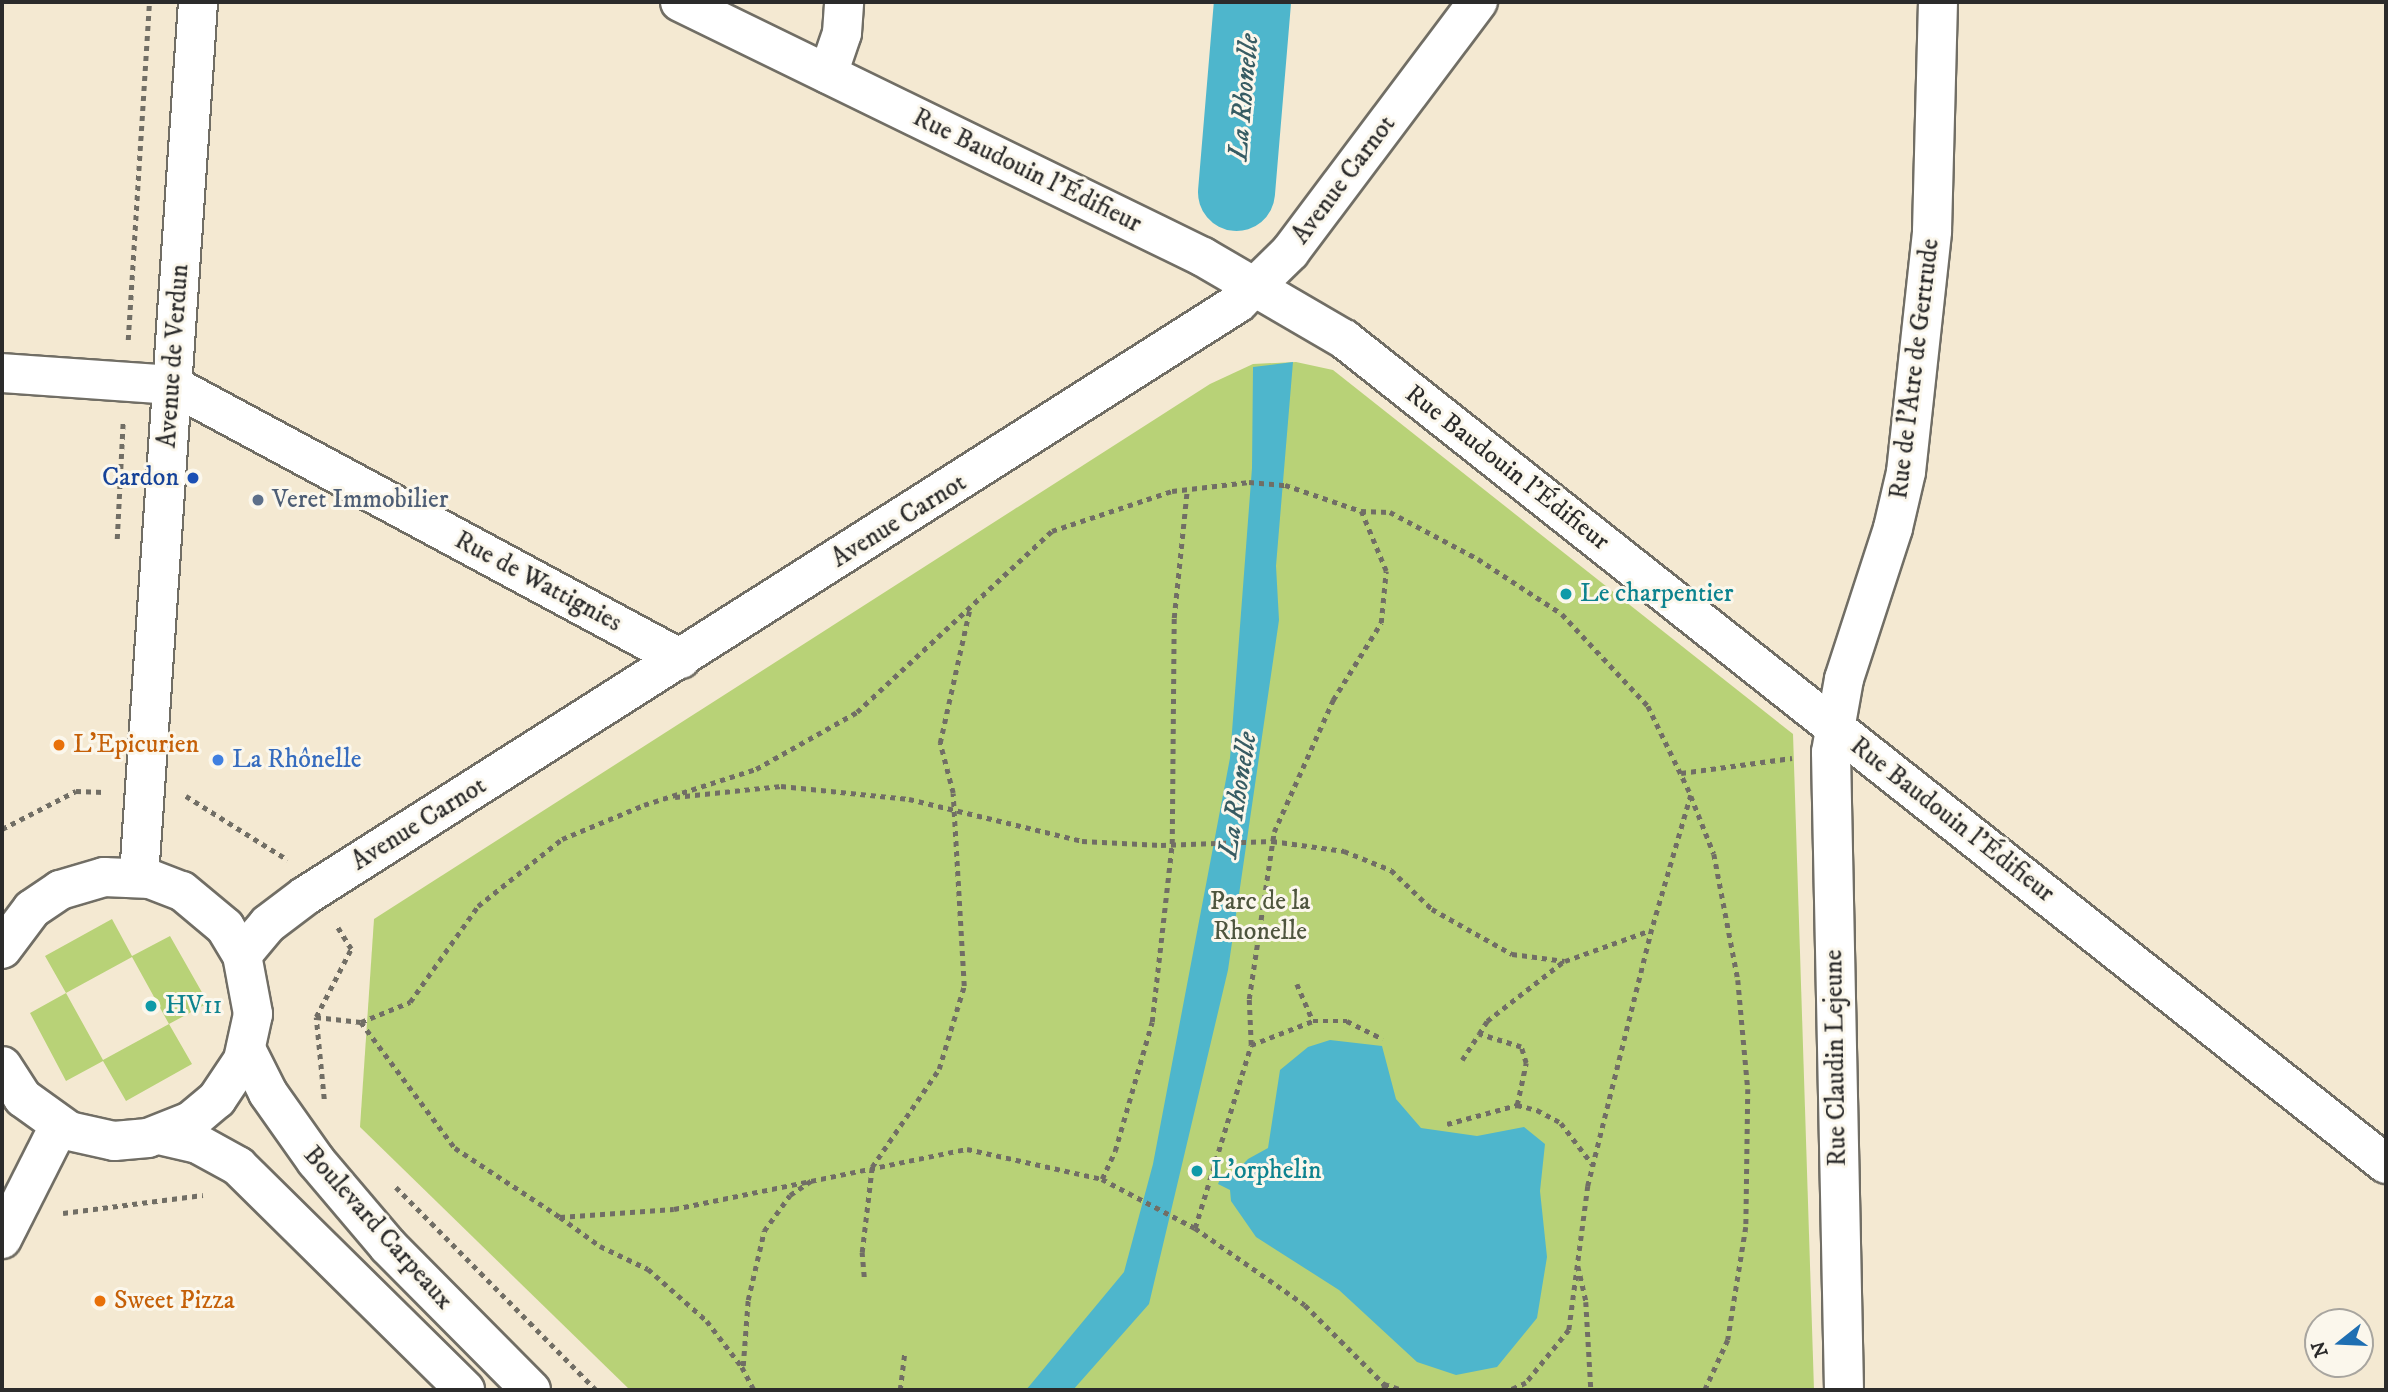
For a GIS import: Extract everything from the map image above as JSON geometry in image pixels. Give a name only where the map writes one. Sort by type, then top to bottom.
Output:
[{"type":"street","name":"Avenue de Verdun","points":[[139,877],[198,2]]},
{"type":"street","name":"Rue Baudouin l'Édifieur","points":[[680,2],[1258,286],[1344,339],[2386,1164]]},
{"type":"street","points":[[828,74],[842,33],[844,2]]},
{"type":"street","name":"Avenue Carnot","points":[[242,955],[268,924],[304,896],[1192,335],[1258,286],[1290,252],[1478,2]]},
{"type":"street","name":"Rue de l'Atre de Gertrude","points":[[1833,726],[1893,528],[1906,472],[1932,231],[1938,2]]},
{"type":"street","points":[[2,373],[172,385]]},
{"type":"street","name":"Rue de Wattignies","points":[[172,385],[681,659]]},
{"type":"street","name":"Rue Claudin Lejeune","points":[[1833,726],[1830,778],[1844,1390]]},
{"type":"street","points":[[2,949],[17,908],[82,881],[139,877],[171,886],[201,903],[225,927],[242,955],[253,1002],[246,1049],[217,1099],[191,1121],[159,1135],[114,1141],[59,1126],[6,1081]]},
{"type":"street","name":"Boulevard Carpeaux","points":[[246,1049],[268,1093],[323,1169],[397,1256],[531,1390]]},
{"type":"street","points":[[2,1239],[59,1126]]},
{"type":"street","name":"Boulevard Carpeaux","points":[[159,1135],[220,1154],[257,1181],[465,1390]]},
{"type":"path","points":[[316,1017],[361,1022],[410,1002],[478,906],[562,839],[663,799],[757,769],[858,712],[1052,531],[1186,491],[1249,482],[1285,485],[1361,511],[1390,512],[1478,559],[1562,614],[1648,706],[1691,795],[1714,854],[1738,980],[1748,1089],[1746,1227],[1728,1339],[1708,1390]]},
{"type":"path","points":[[1102,1179],[1115,1151],[1152,1022],[1172,844],[1174,618],[1186,491]]},
{"type":"path","points":[[1195,1228],[1251,1045],[1248,999],[1272,841],[1334,700],[1381,623],[1386,571],[1361,511]]},
{"type":"path","points":[[864,1278],[862,1252],[872,1167],[939,1069],[964,986],[954,808],[940,743],[970,607]]},
{"type":"path","points":[[1681,773],[1737,768],[1779,757],[1792,757],[1830,778]]},
{"type":"path","points":[[663,799],[780,786],[954,808],[1082,841],[1172,844],[1272,841],[1344,851],[1391,870],[1432,909],[1512,954],[1565,961]]},
{"type":"path","points":[[2,829],[76,791]]},
{"type":"path","points":[[185,795],[300,867]]},
{"type":"path","points":[[1510,1390],[1526,1383],[1569,1330],[1593,1166],[1652,929],[1691,795]]},
{"type":"path","points":[[1462,1060],[1487,1021],[1565,961],[1652,929]]},
{"type":"path","points":[[324,1101],[316,1017],[351,949]]},
{"type":"path","points":[[1297,984],[1313,1021]]},
{"type":"path","points":[[1251,1045],[1313,1021],[1347,1021],[1383,1039]]},
{"type":"path","points":[[361,1022],[455,1148],[600,1245],[648,1269],[707,1321],[743,1367],[754,1390]]},
{"type":"path","points":[[1479,1034],[1521,1047],[1527,1063],[1517,1105]]},
{"type":"path","points":[[1447,1124],[1517,1105],[1561,1123],[1593,1166]]},
{"type":"path","points":[[560,1217],[674,1209],[967,1149],[1102,1179],[1195,1228],[1306,1305],[1385,1388],[1403,1390]]},
{"type":"path","points":[[743,1367],[748,1300],[764,1231],[790,1195],[814,1179]]},
{"type":"path","points":[[389,1180],[596,1390]]},
{"type":"path","points":[[55,1214],[222,1193],[257,1181]]},
{"type":"path","points":[[1577,1263],[1586,1302],[1591,1390]]},
{"type":"path","points":[[900,1390],[905,1352]]},
{"type":"green space","name":"Parc de la Rhonelle","points":[[1296,362],[1333,370],[1793,734],[1814,1390],[630,1390],[360,1127],[374,919],[1210,384],[1253,364]]},
{"type":"green space","points":[[112,919],[132,956],[170,936],[208,1003],[169,1024],[132,957],[66,993],[45,956]]},
{"type":"green space","points":[[66,993],[103,1060],[169,1024],[192,1064],[126,1101],[103,1061],[66,1081],[30,1013]]},
{"type":"water","points":[[1293,362],[1276,566],[1279,620],[1228,970],[1149,1304],[1073,1390],[1026,1390],[1124,1272],[1153,1164],[1230,758],[1252,468],[1253,367]]},
{"type":"water","points":[[1330,1040],[1382,1046],[1396,1099],[1421,1128],[1477,1136],[1524,1127],[1545,1144],[1540,1191],[1547,1257],[1537,1318],[1497,1367],[1456,1375],[1417,1362],[1339,1290],[1256,1237],[1231,1201],[1230,1190],[1218,1184],[1221,1177],[1229,1179],[1248,1159],[1268,1148],[1280,1070],[1308,1047]]},
{"type":"waterway","name":"La Rhonelle","points":[[1236,192],[1252,2]]},
{"type":"place","name":"Cardon","points":[[193,478]]},
{"type":"place","name":"Veret Immobilier","points":[[258,500]]},
{"type":"place","name":"Le charpentier","points":[[1566,594]]},
{"type":"place","name":"L'Epicurien","points":[[59,745]]},
{"type":"place","name":"La Rhônelle","points":[[218,760]]},
{"type":"place","name":"HV11","points":[[151,1006]]},
{"type":"place","name":"L'orphelin","points":[[1197,1171]]},
{"type":"place","name":"Sweet Pizza","points":[[100,1301]]}]
